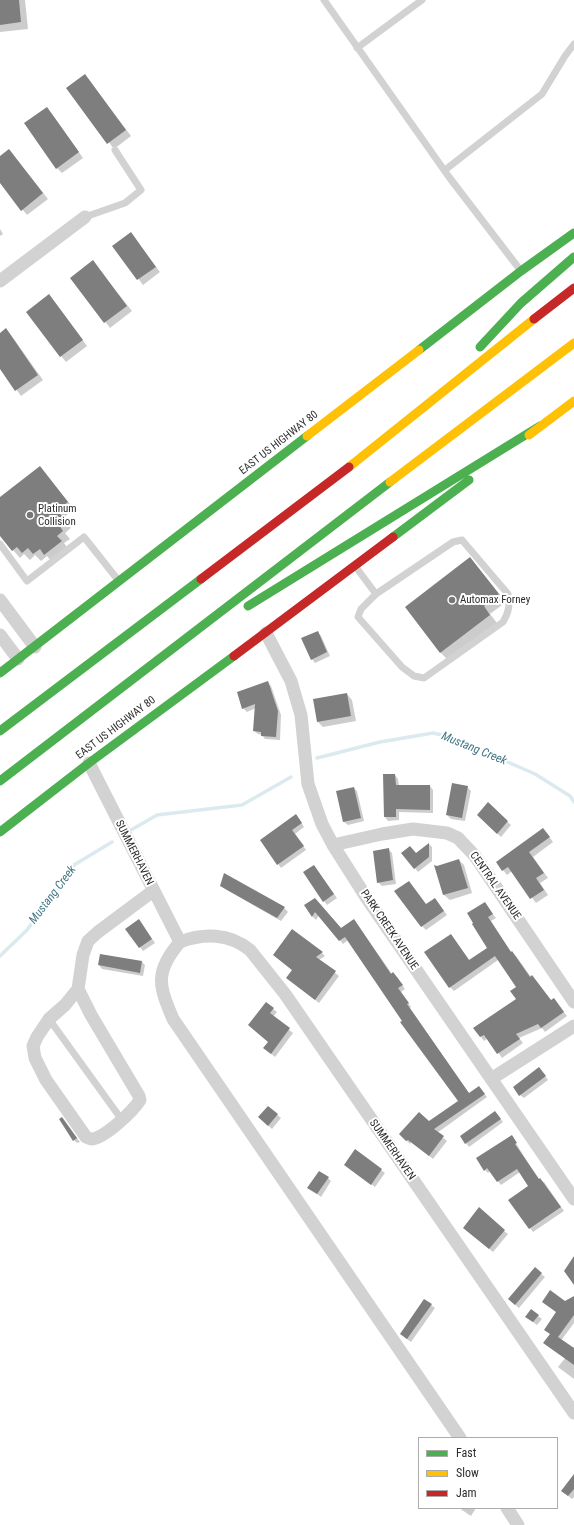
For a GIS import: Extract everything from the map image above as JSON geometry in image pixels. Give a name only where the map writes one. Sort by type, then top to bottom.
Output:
[{"type":"main road","name":"EAST US HIGHWAY 80","points":[[0,673],[521,271],[574,234]]},
{"type":"main road","points":[[429,402],[521,303],[574,256]]},
{"type":"main road","points":[[0,731],[341,473],[574,288]]},
{"type":"main road","points":[[0,781],[574,343]]},
{"type":"main road","name":"EAST US HIGHWAY 80","points":[[0,832],[574,401]]},
{"type":"main road","points":[[198,629],[237,612],[540,426]]},
{"type":"street","points":[[0,281],[85,217]]},
{"type":"street","points":[[0,600],[35,647]]},
{"type":"street","name":"PARK CREEK AVENUE","points":[[266,633],[291,681],[302,715],[308,784],[322,824],[366,897],[574,1199]]},
{"type":"street","points":[[0,635],[18,659]]},
{"type":"street","name":"SUMMERHAVEN","points":[[89,764],[180,942],[193,937],[218,936],[245,946],[250,950],[285,994],[574,1413]]},
{"type":"street","name":"CENTRAL AVENUE","points":[[333,844],[413,829],[447,833],[458,838],[475,856],[574,1002]]},
{"type":"street","points":[[78,990],[140,1100],[136,1107],[122,1120],[98,1137],[92,1139],[86,1138],[46,1080],[35,1058],[33,1046],[37,1037],[49,1020],[78,990],[83,955],[88,941],[153,891]]},
{"type":"street","points":[[180,942],[166,960],[163,966],[161,979],[161,987],[174,1019],[459,1437]]},
{"type":"street","points":[[490,1079],[574,1026]]},
{"type":"street","points":[[508,1509],[518,1525]]},
{"type":"lane","points":[[324,0],[445,170],[521,271]]},
{"type":"lane","points":[[358,48],[422,0]]},
{"type":"lane","points":[[445,170],[542,94],[574,44]]},
{"type":"lane","points":[[85,217],[125,203],[141,190],[115,150]]},
{"type":"lane","points":[[0,544],[27,581],[84,537],[120,581]]},
{"type":"lane","points":[[462,540],[508,594],[510,604],[508,613],[503,622],[424,678],[414,676],[402,667],[358,617],[361,609],[376,594],[453,542],[462,540]]},
{"type":"lane","points":[[355,566],[376,594]]},
{"type":"lane","points":[[49,1020],[122,1120]]},
{"type":"building","points":[[0,0],[19,0],[21,22],[0,25]]},
{"type":"building","points":[[85,74],[126,130],[107,144],[66,88]]},
{"type":"building","points":[[47,107],[79,152],[56,169],[24,123]]},
{"type":"building","points":[[9,149],[43,193],[21,211],[0,183],[0,156]]},
{"type":"building","points":[[131,232],[156,267],[137,280],[112,246]]},
{"type":"building","points":[[93,260],[127,306],[104,323],[70,278]]},
{"type":"building","points":[[49,294],[83,340],[60,357],[26,312]]},
{"type":"building","points":[[6,328],[38,375],[15,391],[0,369],[0,333]]},
{"type":"building","name":"Platinum Collision","points":[[40,466],[68,502],[57,510],[65,520],[59,525],[63,531],[57,536],[62,541],[44,555],[40,549],[33,554],[28,548],[22,553],[17,547],[12,551],[0,536],[0,497]]},
{"type":"building","name":"Automax Forney","points":[[470,557],[499,594],[484,606],[490,615],[440,653],[405,607]]},
{"type":"building","points":[[318,631],[327,652],[311,660],[301,638]]},
{"type":"building","points":[[268,681],[278,711],[276,737],[261,736],[261,732],[253,731],[255,704],[242,709],[237,692]]},
{"type":"building","points":[[347,693],[351,716],[317,722],[313,699]]},
{"type":"building","points":[[383,774],[395,774],[396,785],[430,785],[430,810],[396,809],[396,817],[384,817]]},
{"type":"building","points":[[452,783],[468,786],[462,818],[446,815]]},
{"type":"building","points":[[354,787],[361,818],[343,822],[336,791]]},
{"type":"building","points":[[488,802],[508,821],[497,834],[477,815]]},
{"type":"building","points":[[296,814],[302,823],[292,830],[304,846],[277,865],[260,840]]},
{"type":"building","points":[[543,828],[550,837],[529,852],[544,873],[536,878],[544,890],[530,899],[508,867],[502,871],[496,862]]},
{"type":"building","points":[[429,843],[429,857],[414,869],[401,853],[410,846],[416,853]]},
{"type":"building","points":[[389,848],[393,880],[377,883],[373,851]]},
{"type":"building","points":[[459,859],[468,888],[443,895],[434,865],[437,866]]},
{"type":"building","points":[[314,865],[334,894],[323,902],[303,872]]},
{"type":"building","points":[[224,873],[285,907],[277,918],[220,886]]},
{"type":"building","points":[[409,881],[426,904],[435,898],[444,911],[421,927],[394,891]]},
{"type":"building","points":[[315,898],[341,928],[354,919],[391,974],[393,972],[403,985],[398,988],[409,1003],[407,1004],[469,1093],[479,1086],[485,1094],[434,1129],[444,1136],[429,1156],[408,1140],[406,1141],[399,1134],[419,1112],[429,1121],[458,1101],[400,1022],[402,1021],[345,937],[339,941],[315,912],[312,917],[304,905]]},
{"type":"building","points":[[485,902],[493,914],[488,917],[511,952],[512,951],[530,977],[532,975],[551,1000],[554,998],[564,1012],[541,1028],[538,1024],[516,1034],[520,1039],[497,1054],[484,1035],[480,1037],[473,1028],[516,999],[510,991],[516,987],[495,956],[449,988],[424,952],[451,934],[469,960],[487,948],[467,913]]},
{"type":"building","points":[[139,919],[152,939],[139,948],[125,929]]},
{"type":"building","points":[[292,929],[323,952],[316,957],[336,971],[315,1000],[286,978],[292,970],[273,955]]},
{"type":"building","points":[[100,954],[142,961],[140,973],[98,965]]},
{"type":"building","points":[[266,1002],[274,1008],[270,1013],[290,1028],[271,1054],[263,1048],[268,1042],[248,1025]]},
{"type":"building","points":[[539,1067],[546,1076],[519,1096],[513,1087]]},
{"type":"building","points":[[268,1106],[278,1114],[268,1126],[258,1117]]},
{"type":"building","points":[[495,1111],[501,1119],[465,1144],[460,1136]]},
{"type":"building","points":[[62,1117],[77,1138],[73,1141],[59,1119]]},
{"type":"building","points":[[512,1135],[517,1143],[515,1144],[539,1179],[540,1178],[561,1207],[529,1229],[508,1200],[528,1186],[517,1169],[497,1182],[487,1168],[484,1171],[476,1158]]},
{"type":"building","points":[[355,1149],[382,1169],[371,1185],[344,1165]]},
{"type":"building","points":[[319,1171],[329,1177],[317,1194],[307,1188]]},
{"type":"building","points":[[479,1207],[505,1230],[489,1249],[463,1228]]},
{"type":"building","points":[[574,1256],[574,1285],[564,1271]]},
{"type":"building","points":[[535,1267],[542,1273],[515,1305],[508,1299]]},
{"type":"building","points":[[550,1290],[565,1301],[574,1296],[574,1315],[558,1337],[574,1348],[574,1365],[543,1343],[550,1334],[544,1330],[556,1312],[542,1302]]},
{"type":"building","points":[[424,1299],[432,1304],[407,1339],[400,1334]]},
{"type":"building","points":[[531,1309],[539,1315],[533,1322],[525,1317]]},
{"type":"building","points":[[574,1474],[574,1489],[568,1496],[561,1491]]},
{"type":"waterway","name":"Mustang Creek","points":[[317,758],[380,742],[433,733],[451,737],[535,774],[570,796],[574,802]]},
{"type":"waterway","name":"Mustang Creek","points":[[131,830],[157,815],[242,805],[291,777]]},
{"type":"waterway","name":"Mustang Creek","points":[[0,956],[27,930],[74,865],[112,842]]},
{"type":"traffic: fast","points":[[419,350],[521,271],[574,233]]},
{"type":"traffic: fast","points":[[480,347],[521,303],[574,257]]},
{"type":"traffic: fast","points":[[248,606],[540,426]]},
{"type":"traffic: fast","points":[[0,673],[307,436]]},
{"type":"traffic: fast","points":[[393,537],[469,480]]},
{"type":"traffic: fast","points":[[0,781],[390,482]]},
{"type":"traffic: fast","points":[[0,731],[201,579]]},
{"type":"traffic: fast","points":[[0,832],[89,763],[234,656]]},
{"type":"traffic: slow","points":[[349,467],[534,319]]},
{"type":"traffic: slow","points":[[390,482],[574,343]]},
{"type":"traffic: slow","points":[[307,436],[419,350]]},
{"type":"traffic: slow","points":[[529,435],[574,401]]},
{"type":"traffic: jam","points":[[534,319],[574,288]]},
{"type":"traffic: jam","points":[[201,579],[349,467]]},
{"type":"traffic: jam","points":[[234,656],[393,537]]},
{"type":"place","name":"Platinum Collision","points":[[30,515]]},
{"type":"place","name":"Automax Forney","points":[[452,600]]}]
